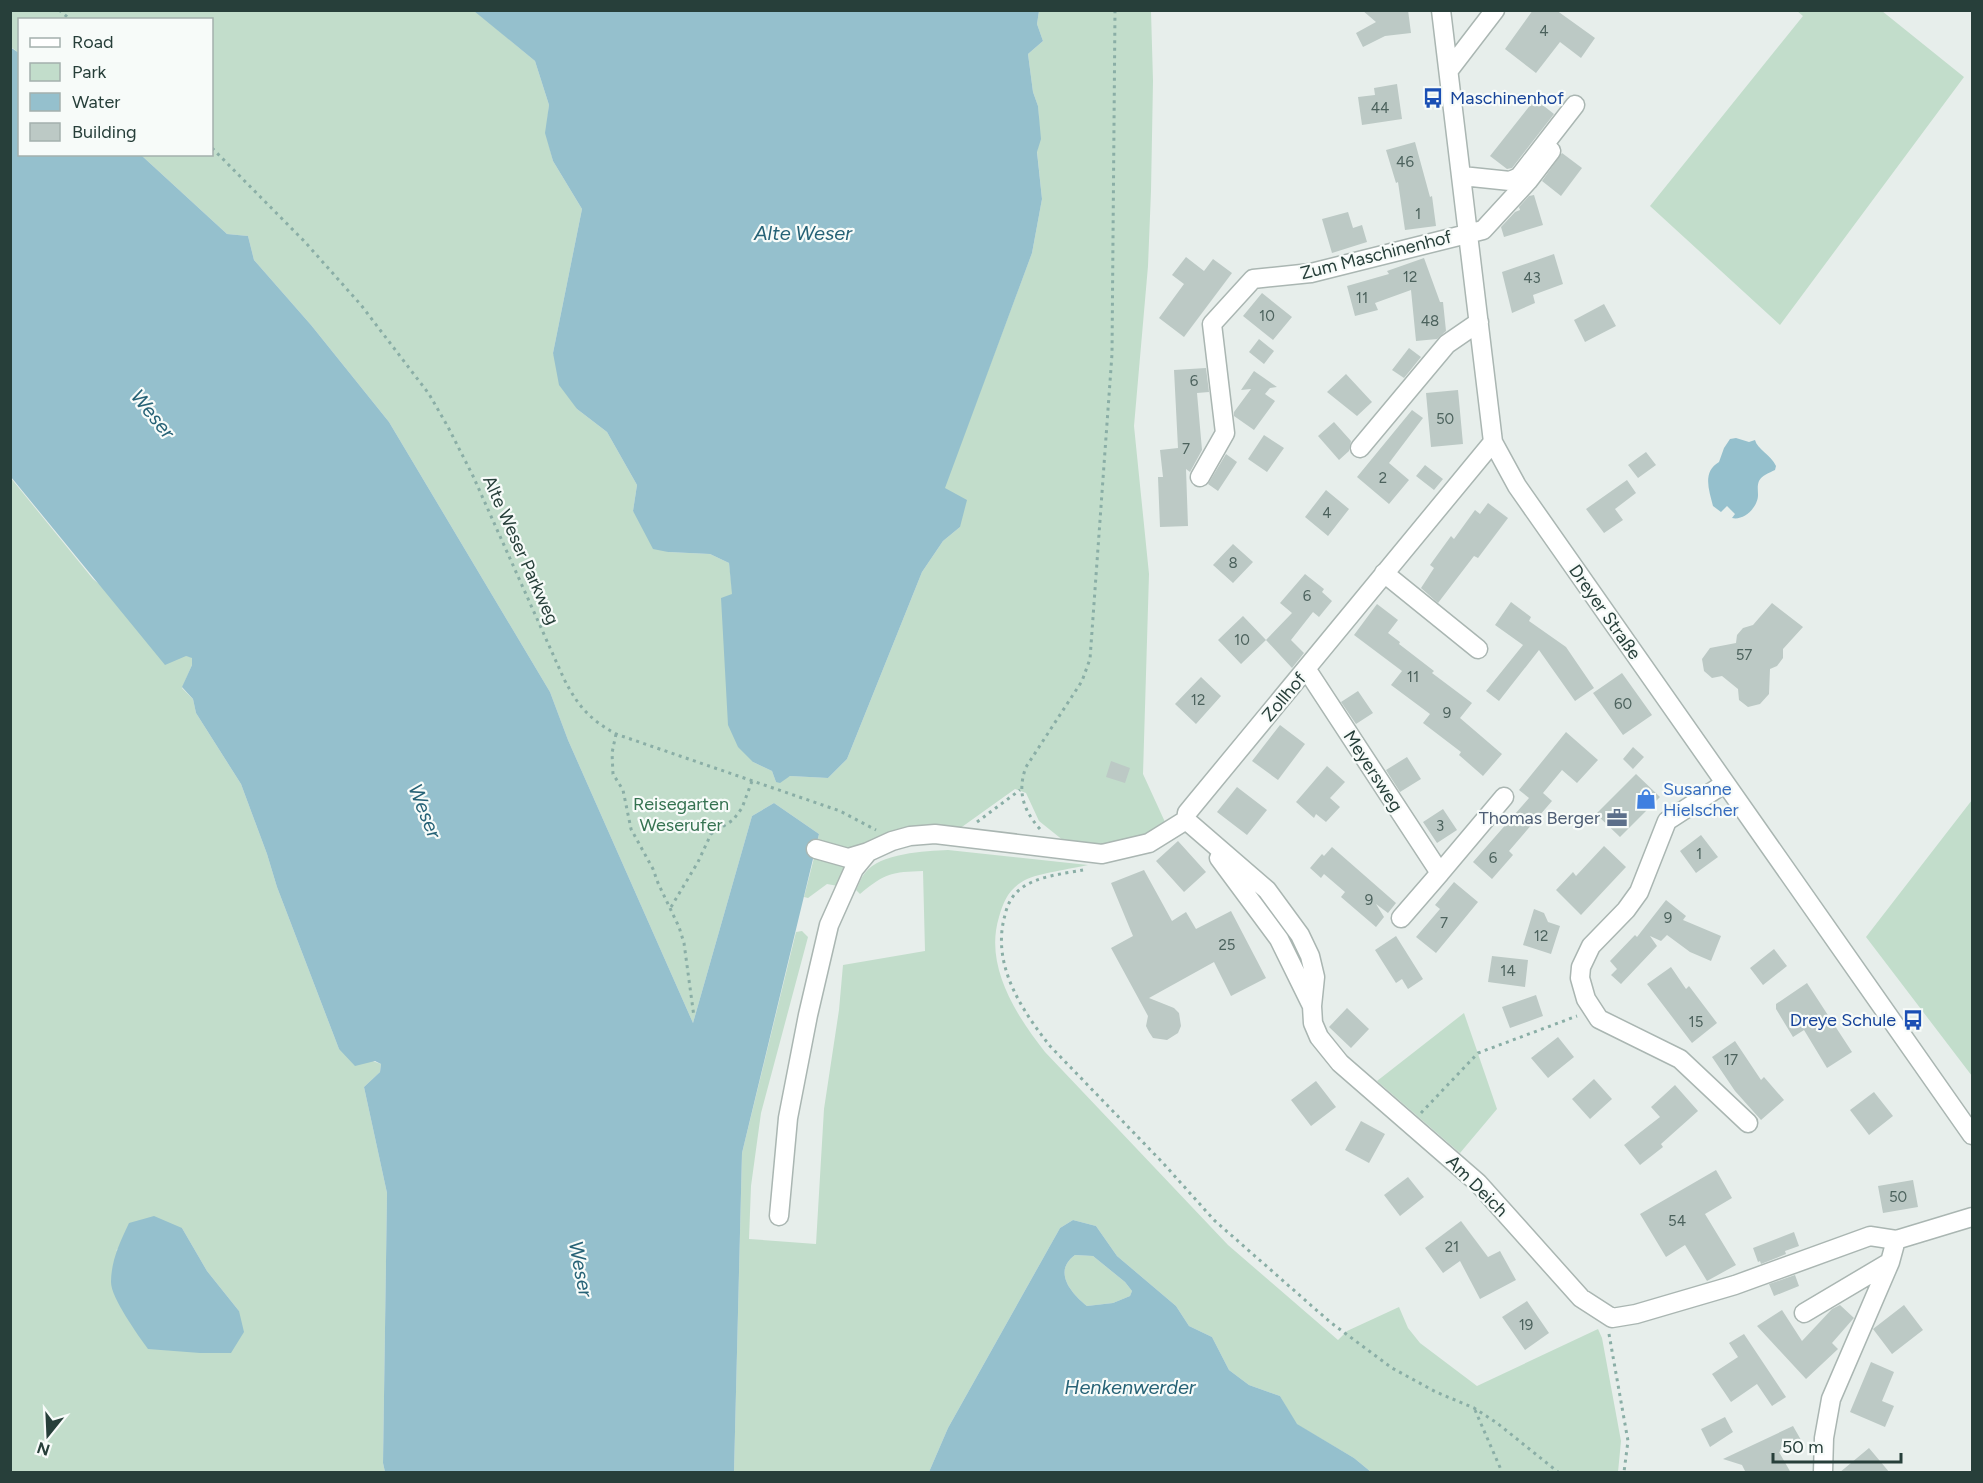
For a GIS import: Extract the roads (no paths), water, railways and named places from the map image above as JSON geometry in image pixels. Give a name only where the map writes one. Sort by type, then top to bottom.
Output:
[{"type":"street","name":"Dreyer Straße","points":[[1442,10],[1493,442],[1517,486],[1972,1135]]},
{"type":"street","points":[[1449,70],[1495,10]]},
{"type":"street","points":[[1461,176],[1510,181],[1519,177],[1575,105]]},
{"type":"street","name":"Zum Maschinenhof","points":[[1200,477],[1225,433],[1212,324],[1253,279],[1311,273],[1483,230],[1514,197],[1551,151]]},
{"type":"street","points":[[1360,448],[1447,344],[1479,322]]},
{"type":"street","name":"Zollhof","points":[[1186,820],[1187,813],[1493,442]]},
{"type":"street","points":[[1384,573],[1478,649]]},
{"type":"street","name":"Meyersweg","points":[[1306,670],[1440,873]]},
{"type":"street","points":[[1724,784],[1667,821],[1640,892],[1585,954],[1580,978],[1586,999],[1599,1019],[1680,1059],[1748,1123]]},
{"type":"street","points":[[1401,918],[1504,797]]},
{"type":"street","points":[[816,849],[848,858],[910,836],[935,834],[1102,854],[1149,843],[1186,820]]},
{"type":"street","name":"Am Deich","points":[[1186,820],[1266,890],[1300,935],[1310,956],[1315,977],[1313,1023],[1319,1037],[1340,1063],[1478,1182],[1581,1298],[1612,1318],[1636,1314],[1735,1285],[1870,1236],[1896,1240]]},
{"type":"street","points":[[779,1216],[788,1118],[820,956],[829,926],[854,869],[868,852]]},
{"type":"street","points":[[1823,1473],[1824,1438],[1831,1399],[1890,1262],[1896,1240],[1972,1217]]},
{"type":"street","points":[[1804,1313],[1890,1262]]},
{"type":"water","name":"Alte Weser","points":[[474,11],[1039,11],[1037,24],[1043,41],[1028,54],[1033,92],[1038,106],[1041,139],[1037,152],[1042,199],[1032,253],[945,488],[967,500],[960,527],[943,541],[922,572],[847,759],[828,778],[790,776],[780,783],[776,782],[772,771],[753,762],[738,747],[728,725],[721,598],[732,594],[729,563],[710,554],[653,549],[633,511],[637,485],[607,432],[577,409],[559,385],[553,353],[582,209],[553,161],[545,133],[549,105],[535,61]]},
{"type":"water","name":"Weser","points":[[10,47],[18,52],[18,156],[142,156],[227,234],[248,236],[254,260],[311,325],[389,422],[550,692],[568,740],[693,1023],[752,816],[774,803],[819,834],[742,1153],[734,1472],[385,1472],[383,1463],[387,1193],[364,1087],[380,1072],[381,1064],[375,1061],[355,1066],[339,1049],[277,887],[241,784],[196,713],[193,699],[182,687],[192,665],[192,658],[186,656],[165,665],[11,477]]},
{"type":"water","points":[[1736,438],[1749,442],[1755,440],[1776,466],[1775,470],[1759,481],[1757,500],[1753,508],[1746,515],[1732,518],[1735,514],[1727,506],[1721,512],[1713,506],[1708,482],[1710,471],[1719,462],[1724,448],[1730,439]]},
{"type":"water","points":[[154,1216],[182,1228],[207,1271],[239,1311],[244,1332],[231,1353],[148,1349],[120,1307],[111,1282],[117,1252],[129,1223]]},
{"type":"water","name":"Henkenwerder","points":[[1073,1220],[1096,1226],[1117,1256],[1176,1306],[1189,1326],[1212,1337],[1229,1370],[1249,1385],[1280,1396],[1297,1424],[1354,1458],[1371,1472],[929,1472],[948,1428],[1060,1228]],"holes":[[[1075,1255],[1093,1256],[1125,1282],[1132,1291],[1130,1296],[1113,1303],[1087,1306],[1076,1295],[1067,1282],[1065,1268]]]},
{"type":"place","name":"Maschinenhof","points":[[1433,98]]},
{"type":"place","name":"Susanne Hielscher","points":[[1646,799]]},
{"type":"place","name":"Thomas Berger","points":[[1617,818]]},
{"type":"place","name":"Dreye Schule","points":[[1913,1020]]},
{"type":"park label","name":"Reisegarten Weserufer","points":[[681,814]]}]
